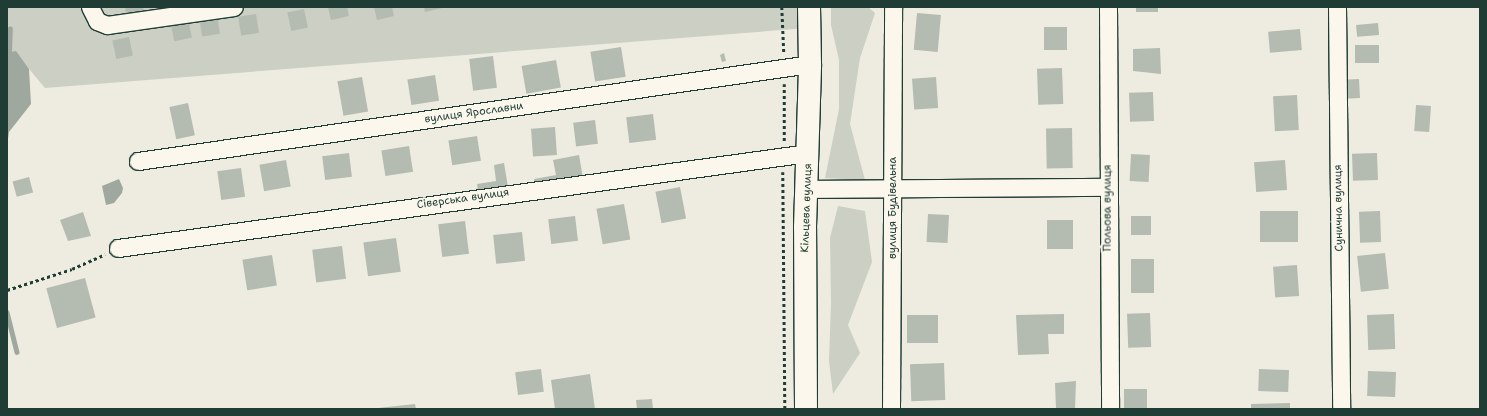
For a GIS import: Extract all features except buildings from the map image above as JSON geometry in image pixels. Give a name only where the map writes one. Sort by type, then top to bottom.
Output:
[{"type":"main road","name":"Кільцева вулиця","points":[[806,409],[805,227],[810,64],[809,7]]},
{"type":"street","points":[[90,7],[97,21],[107,25],[234,7]]},
{"type":"street","name":"вулиця Будівельна","points":[[891,409],[893,7]]},
{"type":"street","name":"Польова вулиця","points":[[1108,7],[1110,409]]},
{"type":"street","name":"Сунична вулиця","points":[[1337,7],[1341,409]]},
{"type":"street","name":"вулиця Ярославни","points":[[138,161],[810,64]]},
{"type":"street","name":"Сіверська вулиця","points":[[118,248],[783,155],[808,153]]},
{"type":"street","points":[[807,189],[1108,187]]},
{"type":"path","points":[[782,7],[784,68],[784,409]]},
{"type":"path","points":[[7,290],[72,269],[118,248]]},
{"type":"shaded area","points":[[7,7],[806,7],[807,28],[45,88],[19,57],[7,49]]},
{"type":"shaded area","points":[[831,7],[868,7],[875,13],[860,58],[850,124],[865,180],[825,178],[839,109],[839,60],[831,25]]},
{"type":"shaded area","points":[[16,51],[29,69],[31,104],[9,132],[7,146],[7,53]]},
{"type":"shaded area","points":[[119,179],[123,188],[122,193],[114,203],[106,205],[102,186]]},
{"type":"shaded area","points":[[838,206],[865,211],[872,262],[848,325],[860,353],[833,394],[829,361],[831,303],[830,238]]},
{"type":"waterway","points":[[9,52],[10,29]]},
{"type":"waterway","points":[[7,312],[17,352]]}]
